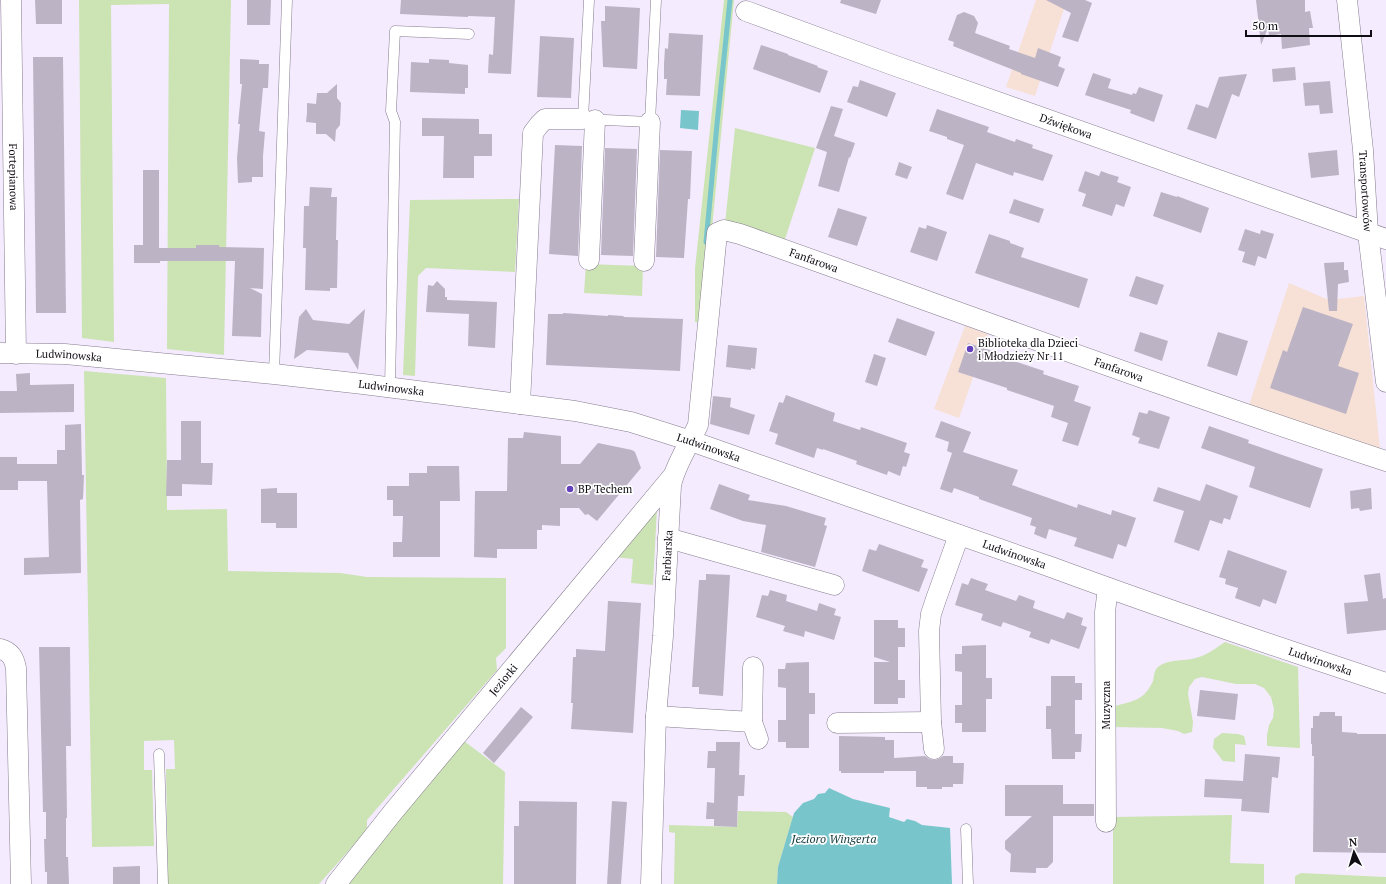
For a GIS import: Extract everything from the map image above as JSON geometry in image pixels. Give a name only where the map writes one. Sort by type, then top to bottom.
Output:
[{"type":"street","name":"Fortepianowa","points":[[8,354],[11,0]]},
{"type":"street","name":"Transportowców","points":[[1347,0],[1363,150],[1377,236],[1386,382]]},
{"type":"street","name":"Dźwiękowa","points":[[746,10],[897,66],[1377,236]]},
{"type":"street","points":[[520,404],[534,134],[539,125],[545,119],[589,119],[589,260]]},
{"type":"street","points":[[644,261],[650,122]]},
{"type":"street","name":"Fanfarowa","points":[[718,233],[724,230],[740,234],[1290,430],[1386,461]]},
{"type":"street","name":"Farbiarska","points":[[651,884],[656,716],[663,636],[673,476],[698,425],[718,233]]},
{"type":"street","name":"Ludwinowska","points":[[8,354],[65,354],[274,374],[575,411],[631,422],[691,441],[1291,652],[1386,683]]},
{"type":"street","name":"Jeziorki","points":[[336,884],[392,812],[673,476]]},
{"type":"street","points":[[934,749],[930,722],[929,631],[931,614],[959,535]]},
{"type":"street","points":[[668,538],[834,585]]},
{"type":"street","name":"Muzyczna","points":[[1106,822],[1105,612],[1108,588]]},
{"type":"street","points":[[0,649],[8,652],[14,658],[16,668],[21,884]]},
{"type":"street","points":[[656,716],[755,730],[753,667]]},
{"type":"street","points":[[837,723],[930,722]]},
{"type":"lane","points":[[274,374],[287,0]]},
{"type":"lane","points":[[588,0],[589,119],[650,122],[656,0]]},
{"type":"lane","points":[[390,388],[395,122],[392,111],[395,31],[469,34]]},
{"type":"lane","points":[[159,754],[162,884]]},
{"type":"lane","points":[[966,829],[968,884]]},
{"type":"shaded area","points":[[1036,0],[1067,0],[1035,96],[1006,87]]},
{"type":"shaded area","points":[[1289,283],[1329,300],[1364,296],[1380,449],[1249,405]]},
{"type":"shaded area","points":[[965,326],[988,334],[959,418],[934,409]]},
{"type":"green space","points":[[79,0],[231,0],[224,355],[167,349],[169,4],[111,5],[114,342],[82,338]]},
{"type":"green space","points":[[724,0],[734,0],[703,322],[695,322],[695,268]]},
{"type":"green space","points":[[735,128],[815,148],[784,242],[725,224]]},
{"type":"green space","points":[[519,199],[515,272],[426,268],[418,276],[415,376],[403,375],[410,200]]},
{"type":"green space","points":[[586,264],[643,266],[642,296],[584,293]]},
{"type":"green space","points":[[84,371],[166,378],[167,510],[227,509],[228,571],[340,573],[367,577],[506,578],[506,648],[496,658],[497,670],[367,820],[367,830],[319,884],[168,884],[166,769],[175,769],[174,740],[144,741],[144,770],[152,770],[154,846],[92,847]]},
{"type":"green space","points":[[657,508],[653,585],[631,583],[633,559],[614,557]]},
{"type":"green space","points":[[1225,642],[1298,667],[1300,748],[1267,746],[1267,735],[1269,725],[1273,718],[1274,709],[1271,697],[1264,688],[1255,684],[1236,684],[1202,677],[1195,679],[1189,687],[1188,694],[1193,722],[1192,732],[1184,734],[1178,731],[1162,728],[1114,727],[1114,706],[1132,701],[1142,696],[1150,687],[1158,667],[1167,662],[1203,656]]},
{"type":"green space","points":[[1222,733],[1244,736],[1246,745],[1235,744],[1235,762],[1223,761],[1213,748],[1214,739]]},
{"type":"green space","points":[[464,741],[505,772],[503,884],[346,884]]},
{"type":"green space","points":[[738,811],[786,812],[793,817],[778,867],[777,884],[674,884],[675,833],[669,832],[669,825],[737,827]]},
{"type":"green space","points":[[1232,815],[1230,863],[1264,864],[1264,884],[1113,884],[1113,817]]},
{"type":"green space","points":[[1301,873],[1386,877],[1386,884],[1295,884],[1295,876]]},
{"type":"water","points":[[681,110],[699,111],[698,130],[680,128]]},
{"type":"water","name":"Jezioro Wingerta","points":[[829,788],[853,799],[890,808],[889,817],[904,822],[907,819],[922,825],[950,828],[952,884],[777,884],[778,867],[794,813],[803,803],[814,799],[818,794],[825,793]]},
{"type":"building","points":[[35,0],[62,0],[62,24],[36,24]]},
{"type":"building","points":[[247,0],[271,0],[270,25],[247,25]]},
{"type":"building","points":[[401,0],[515,0],[511,74],[488,73],[489,54],[493,55],[495,17],[400,14]]},
{"type":"building","points":[[841,0],[881,0],[876,14],[840,3]]},
{"type":"building","points":[[1046,0],[1085,0],[1092,3],[1078,42],[1062,37],[1071,13]]},
{"type":"building","points":[[1256,0],[1305,0],[1305,12],[1310,11],[1313,28],[1309,28],[1310,45],[1282,49],[1281,34],[1269,36],[1268,28],[1261,45]]},
{"type":"building","points":[[605,6],[640,8],[637,69],[603,67],[601,21],[605,21]]},
{"type":"building","points":[[964,12],[974,16],[978,23],[975,33],[1010,46],[1009,49],[1035,58],[1038,48],[1061,57],[1058,66],[1065,69],[1058,87],[1021,74],[953,46],[954,42],[948,40],[957,15]]},
{"type":"building","points":[[669,33],[703,35],[700,96],[666,95],[667,79],[664,79],[664,64],[665,48],[668,49]]},
{"type":"building","points":[[540,36],[574,38],[571,98],[537,97]]},
{"type":"building","points":[[761,45],[788,54],[828,71],[820,93],[753,69]]},
{"type":"building","points":[[33,57],[63,57],[66,313],[36,313]]},
{"type":"building","points":[[240,59],[259,60],[259,64],[269,64],[268,88],[263,88],[259,131],[265,132],[263,177],[252,177],[252,182],[238,183],[237,158],[240,124],[238,124],[242,84],[240,84]]},
{"type":"building","points":[[429,59],[449,60],[449,63],[468,65],[468,88],[465,88],[465,94],[410,92],[411,62],[429,63]]},
{"type":"building","points":[[1295,67],[1296,80],[1273,82],[1272,69]]},
{"type":"building","points":[[1093,73],[1111,79],[1108,88],[1132,95],[1133,93],[1136,94],[1139,87],[1163,95],[1154,122],[1130,113],[1131,110],[1085,95]]},
{"type":"building","points":[[1247,74],[1239,97],[1232,94],[1216,139],[1187,129],[1196,104],[1208,108],[1219,77]]},
{"type":"building","points":[[860,80],[896,93],[887,117],[847,102],[853,86],[858,87]]},
{"type":"building","points":[[1330,81],[1333,113],[1320,114],[1319,105],[1305,106],[1303,83]]},
{"type":"building","points":[[337,84],[337,98],[341,103],[340,125],[336,130],[335,142],[326,134],[316,134],[316,123],[306,122],[307,103],[316,104],[317,93],[327,93]]},
{"type":"building","points":[[831,106],[843,109],[834,136],[855,143],[850,158],[849,157],[839,192],[818,186],[827,152],[816,148]]},
{"type":"building","points":[[937,109],[989,127],[987,132],[1015,142],[1016,139],[1033,145],[1032,148],[1053,155],[1043,181],[1014,172],[1013,176],[976,163],[963,200],[946,194],[964,145],[929,131]]},
{"type":"building","points":[[422,118],[479,119],[479,134],[492,134],[492,156],[474,156],[474,178],[443,178],[444,136],[422,136]]},
{"type":"building","points":[[555,145],[582,146],[578,256],[549,254]]},
{"type":"building","points":[[605,148],[637,149],[633,256],[601,255]]},
{"type":"building","points":[[660,150],[692,151],[690,199],[688,199],[684,258],[656,257]]},
{"type":"building","points":[[1337,150],[1339,175],[1311,178],[1308,153]]},
{"type":"building","points":[[899,162],[912,167],[907,179],[895,175]]},
{"type":"building","points":[[143,170],[159,170],[159,248],[196,248],[196,245],[219,245],[219,247],[264,248],[263,289],[250,288],[262,294],[261,337],[232,336],[235,261],[160,261],[160,263],[134,263],[134,245],[143,245]]},
{"type":"building","points":[[1085,171],[1099,176],[1101,171],[1119,177],[1117,182],[1131,187],[1124,207],[1116,204],[1112,216],[1082,206],[1086,194],[1078,191]]},
{"type":"building","points":[[310,187],[332,188],[331,197],[337,197],[337,288],[330,288],[330,291],[305,290],[306,248],[303,248],[304,206],[309,206]]},
{"type":"building","points":[[1161,192],[1177,196],[1209,208],[1201,233],[1153,216]]},
{"type":"building","points":[[1014,199],[1044,209],[1039,223],[1009,213]]},
{"type":"building","points":[[838,208],[867,217],[857,246],[828,237]]},
{"type":"building","points":[[927,225],[947,232],[937,261],[910,252],[919,227],[926,229]]},
{"type":"building","points":[[1245,229],[1260,234],[1261,230],[1274,234],[1266,259],[1258,256],[1255,266],[1242,262],[1245,252],[1238,250]]},
{"type":"building","points":[[989,234],[1010,241],[1010,243],[1024,248],[1021,257],[1088,279],[1079,308],[975,273]]},
{"type":"building","points":[[1344,262],[1344,270],[1348,270],[1349,282],[1338,284],[1337,311],[1329,311],[1324,263]]},
{"type":"building","points":[[1136,276],[1164,285],[1157,305],[1129,296]]},
{"type":"building","points":[[437,281],[445,289],[445,297],[447,297],[447,300],[497,302],[495,348],[468,346],[469,314],[426,312],[428,285],[433,286]]},
{"type":"building","points":[[1303,307],[1353,324],[1338,366],[1359,373],[1346,414],[1270,388],[1283,350],[1287,352]]},
{"type":"building","points":[[306,309],[313,320],[349,324],[365,309],[358,370],[348,353],[307,350],[294,359],[299,317]]},
{"type":"building","points":[[563,313],[683,319],[680,371],[546,365],[548,314]]},
{"type":"building","points":[[897,318],[935,332],[926,356],[888,342]]},
{"type":"building","points":[[1140,332],[1168,341],[1162,361],[1134,351]]},
{"type":"building","points":[[1218,332],[1248,341],[1237,376],[1207,366]]},
{"type":"building","points":[[968,343],[999,353],[998,356],[1044,371],[1043,374],[1079,386],[1074,401],[1091,407],[1078,446],[1062,441],[1068,423],[1051,417],[1054,406],[1007,390],[1007,388],[958,372]]},
{"type":"building","points":[[728,345],[757,348],[755,369],[751,368],[751,370],[726,367]]},
{"type":"building","points":[[874,354],[886,358],[877,386],[865,382]]},
{"type":"building","points":[[30,373],[30,385],[74,384],[74,412],[0,413],[0,391],[17,391],[16,374]]},
{"type":"building","points":[[786,395],[835,413],[833,421],[860,430],[861,427],[907,443],[904,452],[910,454],[906,467],[903,466],[900,476],[888,471],[887,475],[856,464],[857,461],[823,449],[817,448],[814,458],[775,444],[778,434],[769,431],[779,402],[783,403]]},
{"type":"building","points":[[713,396],[731,398],[730,407],[755,415],[749,435],[710,424]]},
{"type":"building","points":[[1149,410],[1170,417],[1159,449],[1138,443],[1140,438],[1132,435],[1139,412],[1147,414]]},
{"type":"building","points":[[181,421],[201,421],[201,463],[213,463],[212,485],[182,484],[182,496],[166,496],[167,460],[181,460]]},
{"type":"building","points":[[941,421],[971,432],[963,452],[1018,470],[1012,485],[1077,508],[1078,504],[1111,515],[1112,510],[1136,518],[1126,547],[1118,544],[1113,559],[1074,546],[1077,538],[1049,529],[1046,539],[1034,534],[1036,527],[1030,525],[1032,518],[979,499],[979,497],[954,488],[952,493],[940,489],[952,453],[947,451],[949,442],[935,437]]},
{"type":"building","points":[[81,424],[82,475],[84,475],[83,499],[80,500],[81,573],[24,575],[24,558],[49,557],[47,481],[18,481],[18,490],[0,490],[0,457],[17,457],[17,464],[57,464],[57,450],[65,450],[65,425]]},
{"type":"building","points":[[1209,426],[1249,440],[1248,443],[1323,469],[1310,508],[1249,487],[1255,467],[1201,448]]},
{"type":"building","points":[[524,432],[561,436],[561,464],[580,464],[598,443],[632,450],[635,452],[641,468],[597,521],[588,514],[585,515],[579,508],[560,508],[560,526],[542,525],[542,530],[537,530],[537,549],[497,549],[497,558],[474,557],[475,491],[507,491],[508,438],[523,438]]},
{"type":"building","points":[[427,466],[459,466],[460,501],[440,501],[440,557],[393,557],[393,542],[402,542],[403,516],[393,516],[393,500],[387,500],[387,486],[409,486],[409,473],[427,473]]},
{"type":"building","points":[[719,484],[750,495],[748,500],[786,506],[826,518],[824,525],[827,526],[815,567],[761,552],[766,525],[743,521],[710,509]]},
{"type":"building","points":[[1206,484],[1238,496],[1230,520],[1224,518],[1222,524],[1210,520],[1199,551],[1174,542],[1184,511],[1153,501],[1158,487],[1200,501]]},
{"type":"building","points":[[277,488],[277,493],[297,493],[297,528],[276,528],[276,523],[261,523],[261,489]]},
{"type":"building","points":[[1371,488],[1372,509],[1360,511],[1359,508],[1351,509],[1350,491]]},
{"type":"building","points":[[879,544],[924,560],[921,567],[928,569],[919,592],[862,571],[869,549],[876,551]]},
{"type":"building","points":[[1228,550],[1287,571],[1276,604],[1263,599],[1260,607],[1235,598],[1238,588],[1225,584],[1226,579],[1219,577]]},
{"type":"building","points":[[1380,573],[1383,599],[1386,598],[1386,630],[1347,634],[1344,603],[1368,601],[1364,575]]},
{"type":"building","points":[[706,574],[730,575],[723,696],[699,694],[699,687],[692,687],[699,580],[706,580]]},
{"type":"building","points":[[971,578],[988,584],[985,590],[1016,601],[1019,595],[1035,601],[1033,608],[1064,619],[1067,612],[1083,618],[1081,625],[1087,627],[1079,649],[1051,639],[1049,644],[1029,637],[1031,632],[1003,622],[1001,627],[981,620],[983,614],[955,605],[962,583],[968,585]]},
{"type":"building","points":[[770,590],[787,595],[786,601],[817,611],[819,603],[836,609],[834,615],[841,617],[834,640],[805,631],[804,637],[783,631],[785,626],[756,617],[762,595],[768,596]]},
{"type":"building","points":[[608,601],[641,603],[633,733],[571,729],[573,703],[571,703],[573,657],[576,657],[576,649],[605,651]]},
{"type":"building","points":[[874,620],[898,620],[898,628],[905,628],[905,647],[898,647],[898,680],[905,680],[905,698],[898,698],[898,704],[874,704],[874,662],[890,662],[874,657]]},
{"type":"building","points":[[986,645],[986,678],[992,678],[992,699],[986,699],[986,732],[962,732],[962,723],[955,723],[955,705],[962,705],[962,672],[955,671],[955,654],[962,654],[962,646]]},
{"type":"building","points":[[39,647],[70,647],[71,746],[66,746],[66,857],[68,857],[69,884],[47,884],[47,872],[45,872],[44,839],[46,839],[46,812],[43,812]]},
{"type":"building","points":[[809,662],[809,693],[815,693],[815,714],[809,714],[809,748],[786,748],[786,742],[778,742],[778,720],[786,720],[786,688],[778,687],[778,669],[785,669],[786,663]]},
{"type":"building","points":[[1051,676],[1075,676],[1075,683],[1082,683],[1082,700],[1075,700],[1075,734],[1082,734],[1081,752],[1075,752],[1075,759],[1052,759],[1051,729],[1046,729],[1046,706],[1051,706]]},
{"type":"building","points":[[1200,690],[1238,694],[1235,720],[1197,716]]},
{"type":"building","points":[[521,707],[533,717],[494,763],[483,753]]},
{"type":"building","points":[[1320,712],[1335,712],[1335,716],[1342,716],[1342,732],[1357,734],[1386,734],[1386,853],[1313,852],[1314,756],[1312,756],[1311,728],[1313,728],[1313,716],[1319,716]]},
{"type":"building","points":[[839,736],[885,737],[885,740],[894,740],[894,758],[925,756],[929,759],[935,760],[943,756],[953,756],[953,763],[964,763],[963,784],[953,784],[953,787],[942,787],[942,789],[916,787],[916,771],[841,773],[841,771],[839,771]]},
{"type":"building","points":[[716,742],[740,742],[739,775],[745,775],[744,796],[738,796],[737,827],[714,826],[714,819],[706,819],[707,802],[714,803],[715,768],[707,768],[708,751],[716,751]]},
{"type":"building","points":[[1245,754],[1280,757],[1278,778],[1272,777],[1269,813],[1241,811],[1242,799],[1204,797],[1205,779],[1243,781]]},
{"type":"building","points":[[1005,785],[1063,785],[1063,804],[1094,804],[1094,816],[1053,816],[1053,862],[1047,868],[1036,868],[1036,873],[1010,872],[1011,854],[1005,849],[1005,841],[1032,816],[1005,816]]},
{"type":"building","points":[[519,801],[577,802],[576,884],[514,884],[514,826],[519,826]]},
{"type":"building","points":[[612,801],[627,802],[621,884],[607,884]]},
{"type":"building","points":[[140,866],[140,884],[113,884],[113,867]]},
{"type":"waterway","points":[[706,242],[730,0]]},
{"type":"place","name":"Biblioteka dla Dzieci i Młodzieży Nr 11","points":[[970,349]]},
{"type":"place","name":"BP Techem","points":[[570,489]]}]
